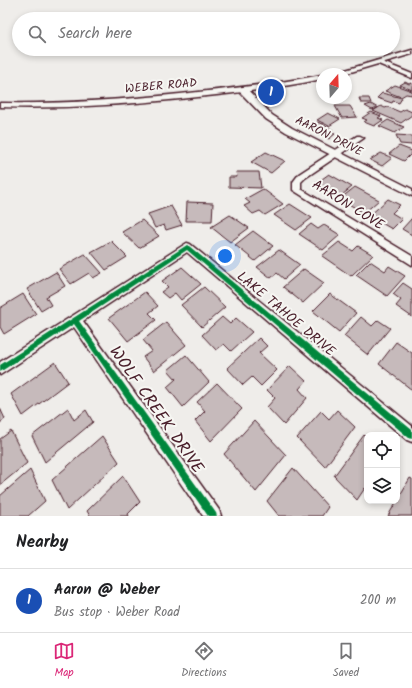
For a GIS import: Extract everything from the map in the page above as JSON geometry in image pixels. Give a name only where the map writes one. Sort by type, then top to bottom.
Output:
[{"type":"main road","points":[[400,56],[412,52]]},
{"type":"main road","points":[[352,69],[398,56]]},
{"type":"main road","name":"WEBER ROAD","points":[[0,105],[22,106],[134,101],[243,90],[316,78]]},
{"type":"street","points":[[378,62],[412,76]]},
{"type":"street","name":"AARON DRIVE","points":[[243,90],[269,117],[289,130],[412,193]]},
{"type":"street","points":[[338,154],[360,138]]},
{"type":"street","name":"AARON COVE","points":[[338,154],[302,176],[297,182],[297,190],[412,261]]},
{"type":"street","name":"LAKE TAHOE DRIVE","points":[[0,368],[186,247],[412,435]]},
{"type":"street","name":"WOLF CREEK DRIVE","points":[[75,320],[213,516]]},
{"type":"building","points":[[405,82],[409,84],[412,83],[412,90],[400,85]]},
{"type":"building","points":[[395,85],[412,91],[412,95],[406,94],[401,97],[385,91]]},
{"type":"building","points":[[382,93],[402,98],[399,103],[393,101],[392,103],[377,98]]},
{"type":"building","points":[[359,98],[369,98],[371,103],[361,103]]},
{"type":"building","points":[[371,104],[378,108],[372,110],[365,106]]},
{"type":"building","points":[[335,106],[350,106],[357,117],[342,118]]},
{"type":"building","points":[[381,106],[400,112],[405,109],[412,112],[412,115],[401,123],[373,111]]},
{"type":"building","points":[[371,112],[381,116],[378,118],[383,120],[374,126],[364,122],[367,120],[362,118]]},
{"type":"building","points":[[328,113],[340,119],[329,126],[317,120]]},
{"type":"building","points":[[388,120],[404,127],[395,133],[379,126]]},
{"type":"building","points":[[318,122],[333,130],[330,132],[335,134],[329,139],[313,131],[316,129],[311,126]]},
{"type":"building","points":[[396,135],[412,136],[412,145],[400,144]]},
{"type":"building","points":[[399,146],[412,151],[412,153],[404,161],[389,154]]},
{"type":"building","points":[[266,152],[285,161],[271,173],[251,162]]},
{"type":"building","points":[[381,153],[392,158],[382,166],[370,160]]},
{"type":"building","points":[[236,172],[259,172],[261,188],[229,187],[229,177],[237,177]]},
{"type":"building","points":[[329,174],[352,187],[338,198],[315,184]]},
{"type":"building","points":[[355,187],[379,200],[364,213],[340,199]]},
{"type":"building","points":[[263,189],[283,204],[265,215],[260,211],[253,214],[244,206],[250,203],[245,199]]},
{"type":"building","points":[[388,199],[400,205],[392,213],[402,219],[392,229],[369,216]]},
{"type":"building","points":[[187,202],[213,203],[212,221],[186,221]]},
{"type":"building","points":[[290,204],[312,218],[296,230],[274,215]]},
{"type":"building","points":[[171,206],[182,225],[166,230],[164,225],[155,228],[148,214]]},
{"type":"building","points":[[230,215],[249,228],[230,242],[211,227]]},
{"type":"building","points":[[412,218],[412,235],[402,229]]},
{"type":"building","points":[[142,220],[159,236],[139,248],[122,232]]},
{"type":"building","points":[[311,224],[318,229],[324,225],[340,235],[323,250],[299,234]]},
{"type":"building","points":[[253,231],[273,246],[255,261],[235,245]]},
{"type":"building","points":[[111,241],[127,257],[106,270],[91,252]]},
{"type":"building","points":[[339,242],[353,251],[358,246],[373,255],[351,276],[322,256]]},
{"type":"building","points":[[279,250],[300,265],[284,279],[277,273],[271,278],[257,267]]},
{"type":"building","points":[[85,254],[102,273],[93,278],[89,273],[71,284],[59,269]]},
{"type":"building","points":[[370,261],[385,271],[389,266],[405,276],[387,296],[356,275]]},
{"type":"building","points":[[182,267],[201,284],[181,300],[175,293],[168,298],[161,292],[168,287],[162,281]]},
{"type":"building","points":[[304,269],[324,283],[303,303],[283,287]]},
{"type":"building","points":[[56,272],[65,286],[46,297],[51,305],[41,311],[27,289]]},
{"type":"building","points":[[403,283],[412,289],[412,317],[396,306],[401,300],[393,294]]},
{"type":"building","points":[[204,287],[225,307],[202,327],[181,305]]},
{"type":"building","points":[[145,292],[158,306],[149,313],[156,320],[128,341],[109,318]]},
{"type":"building","points":[[23,294],[36,314],[4,334],[0,327],[0,308]]},
{"type":"building","points":[[330,294],[356,313],[339,332],[313,311]]},
{"type":"building","points":[[222,317],[230,324],[236,318],[252,332],[231,351],[224,344],[216,350],[202,335]]},
{"type":"building","points":[[361,317],[372,326],[378,320],[390,328],[368,355],[344,336]]},
{"type":"building","points":[[166,322],[186,345],[154,371],[143,357],[152,351],[143,340]]},
{"type":"building","points":[[259,338],[267,346],[259,353],[277,370],[261,386],[252,377],[243,385],[227,368]]},
{"type":"building","points":[[396,342],[412,353],[412,390],[379,364]]},
{"type":"building","points":[[186,355],[209,382],[183,407],[167,387],[176,379],[168,370]]},
{"type":"building","points":[[55,362],[68,382],[23,416],[11,394]]},
{"type":"building","points":[[290,366],[306,381],[299,389],[307,398],[284,425],[267,407],[275,398],[267,390]]},
{"type":"building","points":[[217,383],[242,409],[211,441],[195,421],[205,411],[197,402]]},
{"type":"building","points":[[0,408],[5,419],[0,423]]},
{"type":"building","points":[[68,408],[74,420],[86,410],[93,422],[45,462],[32,436]]},
{"type":"building","points":[[337,410],[355,427],[325,467],[297,438],[321,411],[329,419]]},
{"type":"building","points":[[254,421],[286,455],[256,492],[224,454]]},
{"type":"building","points":[[11,431],[27,463],[0,485],[0,439]]},
{"type":"building","points":[[364,435],[364,490],[357,500],[334,476]]},
{"type":"building","points":[[102,436],[119,462],[67,510],[52,480]]},
{"type":"building","points":[[293,468],[328,507],[322,516],[279,516],[267,501]]},
{"type":"building","points":[[30,470],[45,501],[28,516],[0,516],[0,496]]},
{"type":"building","points":[[123,476],[140,502],[128,514],[129,516],[90,516],[87,511]]},
{"type":"building","points":[[410,478],[412,479],[412,516],[388,516],[395,504],[400,504],[400,495]]},
{"type":"cycle path","points":[[0,369],[187,247],[412,435]]},
{"type":"cycle path","points":[[75,320],[213,516]]},
{"type":"place","name":"Aaron @ Weber","points":[[271,92]]}]
